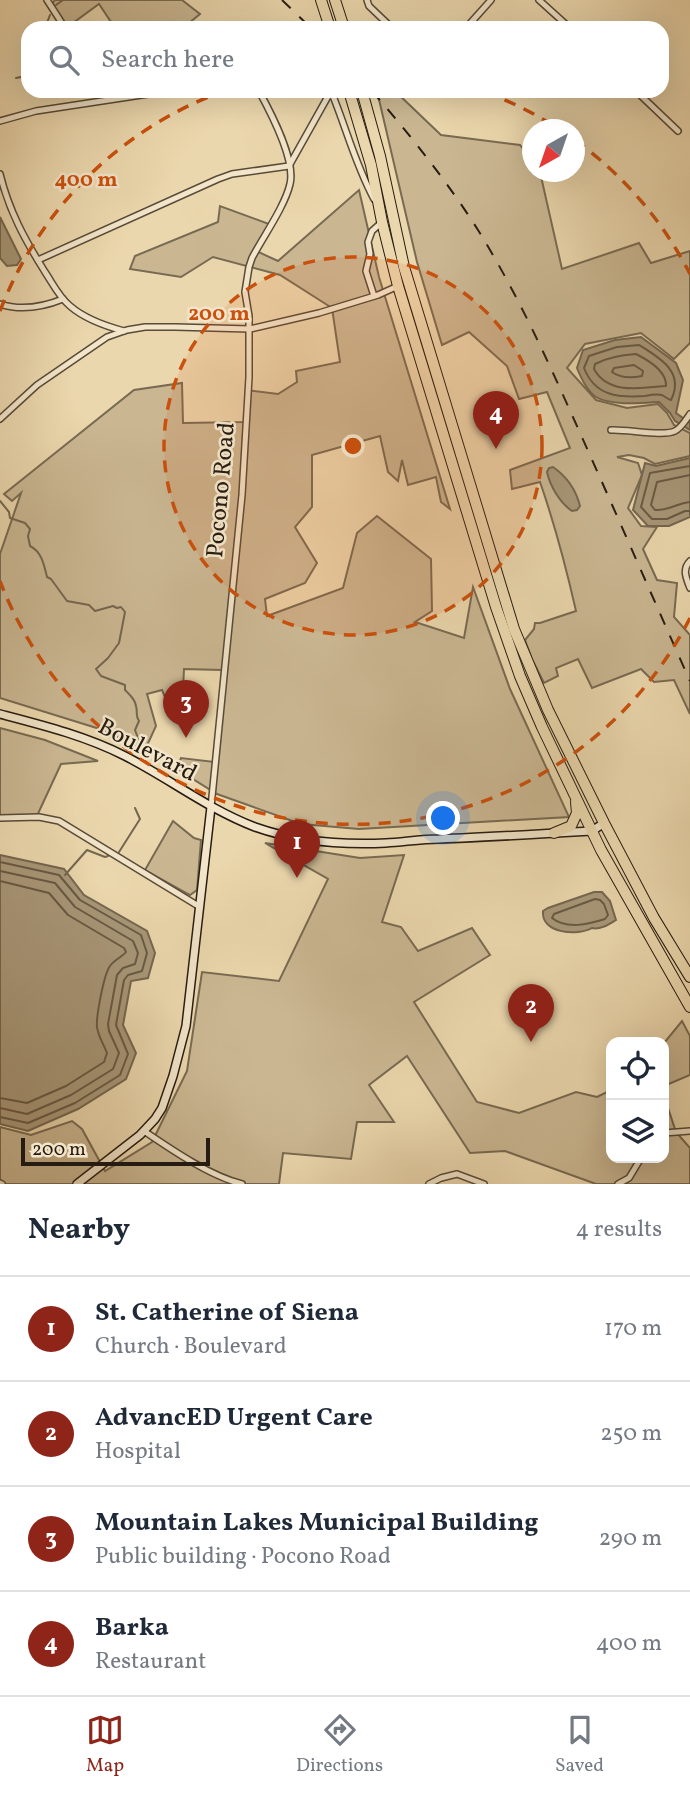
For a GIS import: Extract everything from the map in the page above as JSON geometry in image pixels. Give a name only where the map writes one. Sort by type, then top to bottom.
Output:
[{"type":"highway","points":[[321,0],[328,21]]},
{"type":"highway","points":[[335,0],[342,21]]},
{"type":"highway","points":[[351,98],[371,165],[397,286],[503,629],[523,683],[592,831],[690,1007]]},
{"type":"highway","points":[[364,98],[380,156],[404,267],[514,629],[548,710],[604,822],[637,886],[690,976]]},
{"type":"highway","points":[[554,833],[565,830],[575,820],[576,798]]},
{"type":"main road","name":"Boulevard","points":[[0,714],[72,734],[122,754],[211,807],[257,827],[322,842],[386,843],[592,831]]},
{"type":"main road","name":"Pocono Road","points":[[77,1184],[144,1131],[162,1108],[183,1042],[211,807]]},
{"type":"main road","points":[[592,831],[604,822]]},
{"type":"street","points":[[47,0],[60,21]]},
{"type":"street","points":[[367,0],[369,6],[385,21]]},
{"type":"street","points":[[472,21],[491,0]]},
{"type":"street","points":[[540,0],[562,21]]},
{"type":"street","points":[[0,121],[36,111],[122,98]]},
{"type":"street","name":"Pocono Road","points":[[211,807],[242,495],[248,404],[250,329],[246,292],[249,267],[288,192],[291,178],[284,144],[262,98]]},
{"type":"street","points":[[38,260],[218,179],[232,174],[289,165],[327,98]]},
{"type":"street","points":[[334,98],[365,182],[379,208]]},
{"type":"street","points":[[643,98],[678,131]]},
{"type":"street","points":[[0,174],[8,203],[38,260],[63,299],[82,315],[104,326],[124,331]]},
{"type":"street","points":[[374,296],[366,271],[370,254],[368,242],[372,231],[382,222]]},
{"type":"street","points":[[0,419],[25,395],[73,359],[101,340],[124,331],[163,326],[250,329],[319,313],[397,286]]},
{"type":"street","points":[[0,304],[16,308],[38,306],[63,299]]},
{"type":"street","points":[[611,430],[672,432],[678,430],[690,414]]},
{"type":"street","points":[[689,562],[685,574],[690,588]]},
{"type":"street","points":[[0,818],[39,817],[59,821],[201,907]]},
{"type":"street","points":[[144,1131],[215,1174],[242,1184]]},
{"type":"street","points":[[669,1133],[690,1132]]},
{"type":"street","points":[[618,1184],[629,1178],[638,1163]]},
{"type":"street","points":[[429,1184],[457,1174],[484,1184]]},
{"type":"shaded area","points":[[55,0],[182,0],[200,14],[192,21],[110,21],[99,4],[76,21],[61,21],[50,6]]},
{"type":"shaded area","points":[[379,98],[402,98],[441,135],[520,145],[522,182],[542,182],[562,269],[639,243],[651,263],[690,251],[690,343],[674,359],[641,333],[585,344],[567,368],[596,400],[627,408],[658,404],[674,425],[690,433],[690,456],[655,464],[629,455],[617,457],[638,463],[642,475],[628,508],[641,526],[657,527],[643,549],[657,580],[677,583],[674,617],[690,635],[690,714],[674,680],[654,682],[641,669],[592,688],[578,659],[556,668],[558,676],[544,683],[525,640],[534,629],[535,623],[576,611],[540,482],[512,489],[510,470],[570,448],[547,392],[519,399],[507,366],[469,332],[442,345],[417,262]]},
{"type":"shaded area","points":[[359,190],[379,277],[450,509],[441,502],[436,477],[408,485],[402,460],[398,481],[388,472],[380,436],[312,455],[312,507],[295,527],[317,563],[305,583],[265,599],[267,616],[343,588],[357,533],[377,516],[431,559],[432,611],[415,622],[464,638],[473,587],[510,689],[569,817],[359,829],[301,824],[217,794],[177,769],[181,758],[214,762],[222,670],[184,669],[182,710],[170,709],[162,690],[147,694],[156,726],[145,750],[103,730],[0,698],[0,554],[21,493],[12,501],[4,494],[134,390],[182,383],[183,423],[244,422],[247,390],[278,394],[297,382],[296,371],[340,362],[332,308],[280,275],[213,257],[181,277],[130,269],[135,256],[218,222],[220,206],[269,224],[254,250],[278,261]]},
{"type":"shaded area","points":[[0,728],[45,740],[98,761],[61,764],[36,818],[0,817]]},
{"type":"shaded area","points":[[173,821],[194,838],[201,840],[197,890],[190,895],[145,870]]},
{"type":"shaded area","points":[[265,843],[360,858],[404,855],[382,922],[401,927],[418,951],[472,928],[490,955],[414,1002],[477,1102],[519,1113],[576,1092],[597,1097],[606,1092],[606,1163],[669,1163],[669,1111],[676,1132],[690,1148],[690,1184],[596,1184],[505,1151],[470,1153],[407,1056],[369,1085],[394,1122],[357,1122],[351,1159],[283,1153],[279,1184],[0,1184],[0,1127],[31,1135],[72,1121],[82,1129],[105,1171],[152,1142],[187,1071],[202,972],[279,981],[328,879]]},
{"type":"shaded area","points":[[682,1021],[690,1036],[690,1075],[669,1084],[669,1037]]},
{"type":"water","points":[[0,217],[21,259],[17,265],[7,266],[0,258]]},
{"type":"water","points":[[641,337],[676,363],[683,380],[676,413],[690,423],[690,430],[675,421],[659,402],[627,403],[602,400],[587,388],[582,380],[577,368],[583,350],[615,340]]},
{"type":"water","points":[[690,458],[690,517],[669,526],[648,526],[633,510],[645,463],[656,466]]},
{"type":"water","points":[[553,467],[573,489],[580,506],[577,510],[568,508],[553,488],[547,472]]},
{"type":"water","points":[[0,855],[64,869],[84,895],[147,931],[155,953],[148,978],[131,981],[123,1025],[136,1053],[126,1079],[78,1109],[28,1131],[0,1124]]},
{"type":"water","points":[[594,892],[602,892],[610,901],[616,920],[602,927],[570,932],[554,929],[544,919],[543,911],[548,908]]},
{"type":"waterway","points":[[56,5],[63,0]]},
{"type":"waterway","points":[[48,21],[50,15]]},
{"type":"waterway","points":[[16,78],[21,77]]},
{"type":"waterway","points":[[0,501],[9,512],[10,518],[25,523],[30,529],[30,546],[40,555],[47,577],[67,601],[89,605],[95,611],[113,606],[121,607],[125,612],[119,643],[96,669],[101,676],[125,685],[125,690],[135,701],[139,721],[135,730],[137,744]]},
{"type":"waterway","points":[[119,852],[140,819],[135,808]]},
{"type":"waterway","points":[[65,875],[87,850],[108,856]]},
{"type":"railway","points":[[282,0],[304,21]]},
{"type":"railway","points":[[378,98],[454,194],[509,284],[564,396],[690,681]]},
{"type":"place","name":"Barka","points":[[496,449]]},
{"type":"place","name":"Mountain Lakes Municipal Building","points":[[186,738]]},
{"type":"place","name":"St. Catherine of Siena","points":[[297,878]]},
{"type":"place","name":"AdvancED Urgent Care","points":[[531,1042]]}]
